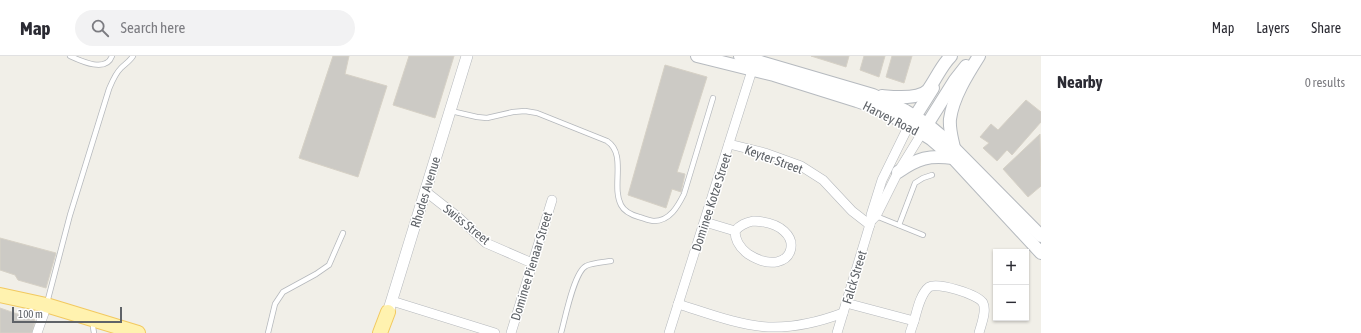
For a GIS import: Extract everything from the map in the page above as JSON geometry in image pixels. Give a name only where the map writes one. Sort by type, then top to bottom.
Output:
[{"type":"main road","name":"Harvey Road","points":[[697,56],[754,65],[872,95],[886,100],[924,129],[941,148],[954,153],[1041,236]]},
{"type":"main road","name":"Harvey Road","points":[[740,56],[754,65],[912,121]]},
{"type":"main road","points":[[872,95],[903,97],[927,92],[946,61],[951,56]]},
{"type":"main road","points":[[912,121],[955,56]]},
{"type":"main road","points":[[924,129],[955,80],[974,56]]},
{"type":"main road","points":[[898,172],[914,161],[954,153],[950,128],[950,119],[953,107],[959,91],[979,56]]},
{"type":"main road","name":"Harvey Road","points":[[954,153],[1041,253]]},
{"type":"main road","points":[[3,296],[12,301],[138,333]]},
{"type":"main road","points":[[382,332],[390,306]]},
{"type":"main road","points":[[45,309],[93,330],[112,333]]},
{"type":"street","name":"Rhodes Avenue","points":[[390,306],[467,56]]},
{"type":"street","name":"Dominee Kotze Street","points":[[669,333],[754,65]]},
{"type":"street","name":"Falck Street","points":[[872,221],[871,215],[882,180],[912,121]]},
{"type":"street","name":"Falck Street","points":[[837,333],[872,221],[898,172],[924,129]]},
{"type":"street","name":"Keyter Street","points":[[730,144],[765,153],[806,169],[823,180],[852,211],[872,221]]},
{"type":"street","name":"Swiss Street","points":[[426,191],[458,217],[486,243],[532,263]]},
{"type":"street","name":"Dominee Pienaar Street","points":[[511,333],[552,200]]},
{"type":"street","points":[[753,221],[776,226],[788,234],[792,248],[790,254],[780,261],[772,262],[754,258],[744,251],[738,244],[735,238],[735,231],[746,223],[753,221]]},
{"type":"street","points":[[705,222],[735,231]]},
{"type":"street","points":[[910,333],[923,294],[930,286],[941,286],[971,294],[982,301],[984,313],[979,333]]},
{"type":"street","points":[[846,303],[914,321]]},
{"type":"street","points":[[678,304],[726,319],[768,327],[810,323],[843,313]]},
{"type":"street","points":[[390,306],[495,333]]},
{"type":"street","points":[[37,333],[45,309]]},
{"type":"lane","points":[[70,56],[100,65],[107,63],[112,59],[112,56]]},
{"type":"lane","points":[[45,309],[70,215],[109,89],[113,80],[121,69],[133,56]]},
{"type":"lane","points":[[450,111],[487,118],[513,112],[537,113],[607,141],[613,145],[617,152],[617,188],[621,206],[626,211],[653,221],[661,220],[670,215],[677,207],[684,194],[713,98]]},
{"type":"lane","points":[[899,225],[916,183],[923,178],[932,175]]},
{"type":"lane","points":[[872,221],[899,225],[923,235]]},
{"type":"lane","points":[[268,333],[276,304],[283,292],[330,265],[343,233]]},
{"type":"lane","points":[[561,333],[574,284],[580,272],[586,266],[611,261]]},
{"type":"building","points":[[333,56],[349,56],[345,74],[387,86],[358,177],[299,158]]},
{"type":"building","points":[[409,56],[454,56],[435,118],[393,105]]},
{"type":"building","points":[[811,56],[849,56],[846,67]]},
{"type":"building","points":[[864,56],[885,56],[879,77],[860,70]]},
{"type":"building","points":[[892,56],[912,56],[904,83],[886,77]]},
{"type":"building","points":[[665,65],[707,77],[677,172],[685,174],[681,192],[672,189],[666,208],[628,195]]},
{"type":"building","points":[[1026,100],[1041,112],[1041,122],[1012,155],[1007,150],[997,161],[983,148],[989,143],[980,137],[991,124],[998,130]]},
{"type":"building","points":[[1040,134],[1041,186],[1028,197],[1003,169]]},
{"type":"building","points":[[0,238],[56,253],[46,288],[18,280],[15,275],[0,270]]},
{"type":"building","points":[[0,308],[35,320],[32,333],[0,333]]}]
